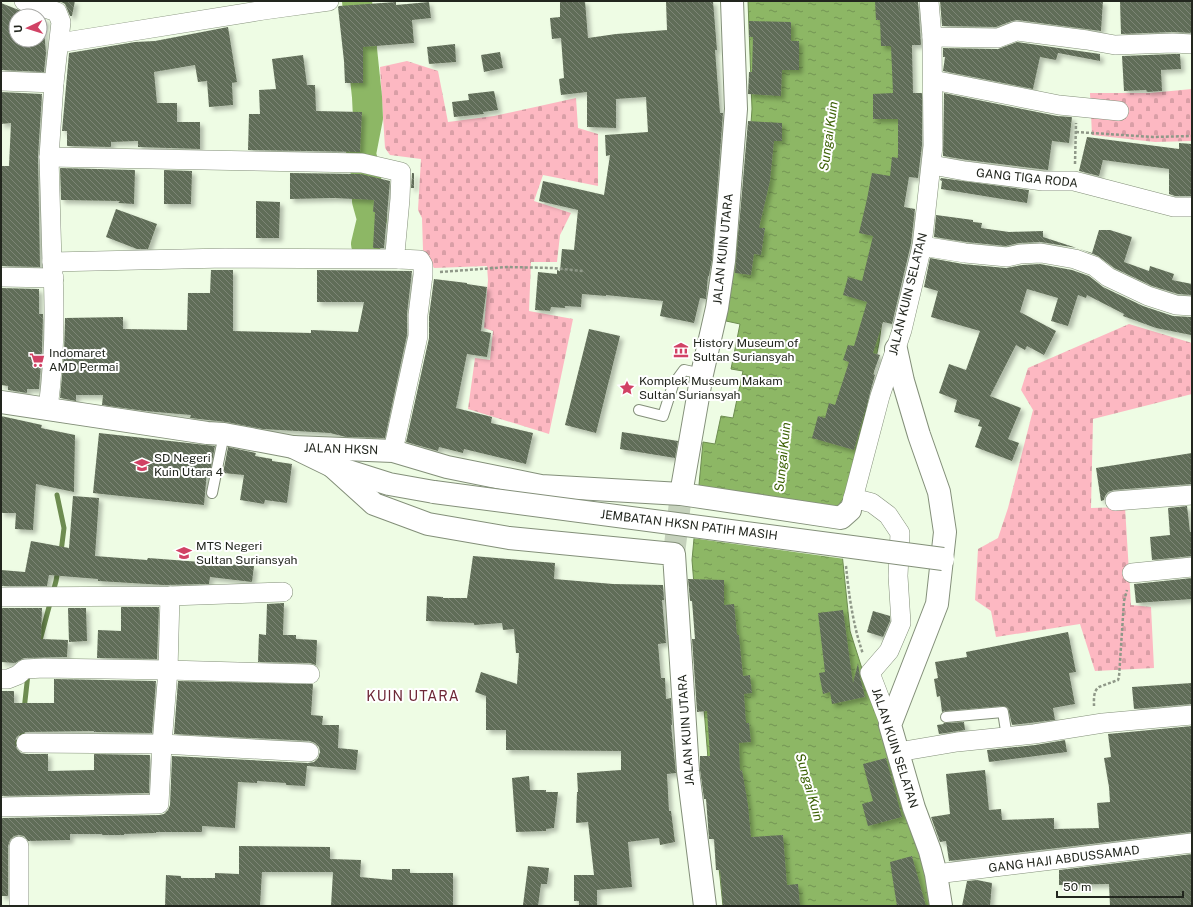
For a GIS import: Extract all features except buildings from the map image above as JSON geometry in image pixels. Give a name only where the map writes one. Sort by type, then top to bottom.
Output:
[{"type":"street","points":[[24,1],[57,12],[60,16],[61,22],[56,58],[49,157],[54,344],[48,409]]},
{"type":"street","points":[[59,43],[329,1]]},
{"type":"street","name":"JALAN KUIN UTARA","points":[[685,495],[702,374],[717,308],[724,261],[736,109],[732,1]]},
{"type":"street","name":"JALAN KUIN SELATAN","points":[[848,509],[880,396],[902,330],[922,246],[932,165],[933,80],[929,1]]},
{"type":"street","points":[[932,37],[998,38],[1016,32],[1087,40],[1115,45],[1173,43],[1192,44]]},
{"type":"street","points":[[933,80],[1034,100],[1119,112]]},
{"type":"street","points":[[1,81],[54,83]]},
{"type":"street","points":[[49,157],[362,163],[397,170],[402,173],[395,253],[399,258]]},
{"type":"street","name":"GANG TIGA RODA","points":[[932,165],[965,171],[1043,181],[1074,181],[1174,207],[1192,207]]},
{"type":"street","points":[[922,246],[1007,258],[1020,254],[1041,253],[1075,259],[1094,266],[1108,277],[1148,296],[1176,305],[1192,306]]},
{"type":"street","points":[[1,277],[53,270],[225,258],[399,258],[420,260],[423,265],[423,275],[418,315],[418,336],[393,452]]},
{"type":"street","points":[[890,725],[937,604],[945,532],[939,492],[919,435],[903,381],[896,349]]},
{"type":"street","name":"JALAN HKSN","points":[[1,402],[207,433],[224,434],[293,447],[393,452],[447,467],[541,486],[685,495],[848,509]]},
{"type":"street","points":[[293,447],[332,466]]},
{"type":"street","name":"JALAN KUIN UTARA","points":[[332,466],[374,504],[428,524],[509,538],[674,554],[688,771],[705,906]]},
{"type":"street","name":"JEMBATAN HKSN PATIH MASIH","points":[[332,466],[389,484],[434,492],[943,558]]},
{"type":"street","points":[[1115,501],[1192,495]]},
{"type":"street","points":[[848,509],[872,503],[888,515],[900,534],[898,576],[901,622],[889,651],[870,673]]},
{"type":"street","points":[[1132,573],[1192,567]]},
{"type":"street","points":[[1,597],[170,596],[283,592]]},
{"type":"street","points":[[1,807],[159,804],[168,670],[170,596]]},
{"type":"street","points":[[1,679],[8,679],[28,669],[168,670],[310,674]]},
{"type":"street","name":"JALAN KUIN SELATAN","points":[[870,673],[890,725],[914,808],[930,852],[936,874],[941,906]]},
{"type":"street","points":[[898,752],[958,742],[1034,734],[1093,725],[1192,715]]},
{"type":"street","points":[[26,743],[162,744],[310,752]]},
{"type":"street","name":"GANG HAJI ABDUSSAMAD","points":[[936,874],[1192,843]]},
{"type":"street","points":[[19,846],[19,906]]},
{"type":"lane","points":[[639,410],[663,416],[673,385],[684,370],[702,374]]},
{"type":"lane","points":[[212,493],[224,434]]},
{"type":"lane","points":[[946,717],[1003,712],[1007,737]]},
{"type":"path","points":[[1074,181],[1076,107]]},
{"type":"path","points":[[1076,132],[1153,137],[1192,136]]},
{"type":"path","points":[[423,275],[507,267],[552,268],[584,271]]},
{"type":"path","name":"JALAN KUIN SELATAN","points":[[846,566],[849,599],[856,634],[870,673]]},
{"type":"path","points":[[1093,725],[1096,689],[1118,680],[1119,677],[1124,601],[1132,573]]},
{"type":"green space","points":[[407,61],[438,71],[448,122],[494,116],[576,98],[578,128],[598,134],[598,186],[543,175],[534,201],[571,213],[560,235],[557,262],[531,262],[529,311],[573,319],[549,434],[468,409],[475,358],[490,360],[493,331],[484,328],[488,280],[487,266],[434,268],[423,250],[422,218],[418,210],[421,159],[390,155],[385,148],[380,67]]},
{"type":"green space","points":[[1192,89],[1192,141],[1155,142],[1092,135],[1090,93],[1150,93]]},
{"type":"green space","points":[[1129,324],[1192,343],[1192,394],[1093,419],[1091,508],[1125,507],[1131,605],[1151,607],[1154,668],[1095,671],[1080,624],[996,637],[991,611],[975,600],[978,549],[998,538],[1008,508],[1033,410],[1021,390],[1028,368]]},
{"type":"water","name":"Sungai Kuin","points":[[748,1],[910,1],[891,252],[879,343],[850,489],[840,503],[838,530],[842,553],[850,631],[933,890],[934,906],[723,906],[709,771],[692,560],[703,442],[715,444],[721,416],[733,418],[743,371],[731,369],[740,324],[726,321],[748,167],[752,109]]},
{"type":"pier","points":[[694,507],[840,528],[843,537],[845,559],[692,538]]},
{"type":"waterway","points":[[357,1],[368,118],[361,154],[366,173],[367,201],[372,219],[366,244]]},
{"type":"waterway","points":[[57,495],[64,528],[61,552]]},
{"type":"waterway","points":[[39,644],[58,570]]},
{"type":"waterway","points":[[24,710],[28,674]]},
{"type":"waterway","points":[[1,749],[11,746],[21,740],[23,728]]},
{"type":"tunnel","points":[[674,554],[681,494]]},
{"type":"place","name":"History Museum of Sultan Suriansyah","points":[[681,350]]},
{"type":"place","name":"Indomaret AMD Permai","points":[[37,360]]},
{"type":"place","name":"Komplek Museum Makam Sultan Suriansyah","points":[[627,388]]},
{"type":"place","name":"SD Negeri Kuin Utara 4","points":[[142,465]]},
{"type":"place","name":"MTS Negeri Sultan Suriansyah","points":[[184,553]]},
{"type":"district","name":"KUIN UTARA","points":[[413,696]]}]
